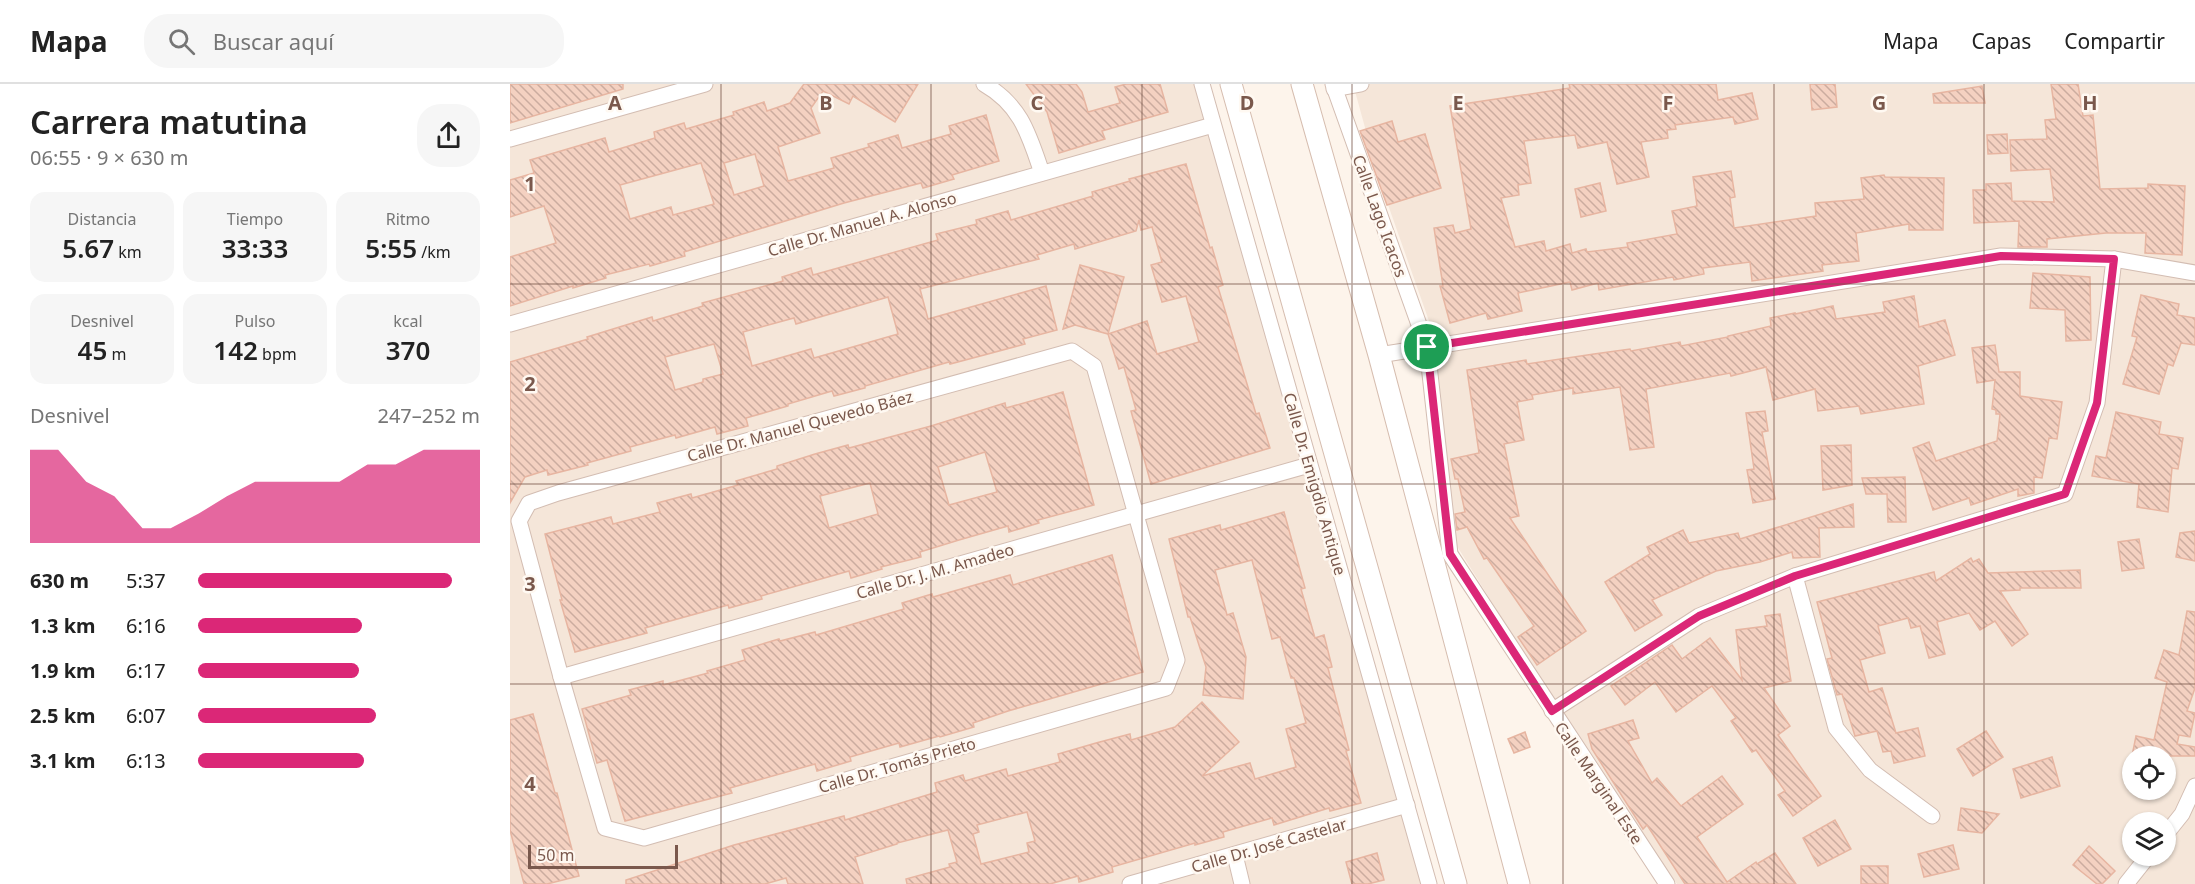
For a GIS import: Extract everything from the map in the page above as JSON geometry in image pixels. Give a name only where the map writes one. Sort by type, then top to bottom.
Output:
[{"type":"street","points":[[510,139],[705,84]]},
{"type":"street","points":[[984,84],[1000,93],[1025,125],[1042,173]]},
{"type":"street","name":"Calle Dr. Emigdio Antique","points":[[1202,84],[1429,884]]},
{"type":"street","points":[[1231,84],[1456,884]]},
{"type":"street","points":[[1302,84],[1379,355],[1519,884]]},
{"type":"street","points":[[1333,86],[1361,84]]},
{"type":"street","name":"Calle Lago Icacos","points":[[1333,86],[1427,347]]},
{"type":"street","name":"Calle Dr. Manuel A. Alonso","points":[[510,324],[1213,125]]},
{"type":"street","points":[[1379,355],[2001,256],[2114,259],[2195,273]]},
{"type":"street","points":[[1552,711],[1699,616],[1795,576],[2065,494],[2097,403],[2114,259]]},
{"type":"street","name":"Calle Marginal Este","points":[[1427,347],[1450,554],[1667,884]]},
{"type":"street","name":"Calle Dr. Manuel Quevedo Báez","points":[[561,677],[519,521],[529,503],[558,493],[1072,351],[1094,366],[1137,514]]},
{"type":"street","name":"Calle Dr. J. M. Amadeo","points":[[561,677],[1309,465]]},
{"type":"street","name":"Calle Dr. Tomás Prieto","points":[[561,677],[605,828],[644,838],[655,835],[1166,688],[1177,660],[1137,514]]},
{"type":"street","points":[[1795,576],[1836,728],[1870,770],[1932,816]]},
{"type":"street","points":[[2176,822],[2195,786]]},
{"type":"street","name":"Calle Dr. José Castelar","points":[[1130,884],[1407,805]]},
{"type":"street","points":[[1235,855],[1242,884]]},
{"type":"street","points":[[2126,884],[2140,866]]},
{"type":"shaded area","points":[[510,84],[1202,84],[1429,884],[510,884]]},
{"type":"shaded area","points":[[1353,84],[2195,84],[2195,884],[1677,884],[1583,748],[1455,543],[1435,338],[1380,182]]},
{"type":"building","points":[[510,84],[623,84],[623,89],[510,123]]},
{"type":"building","points":[[804,84],[918,84],[895,122],[853,96],[849,104],[823,91],[811,108],[820,133],[778,147],[788,181],[834,168],[831,158],[869,147],[868,144],[898,135],[902,148],[951,134],[949,126],[986,115],[999,161],[952,175],[954,179],[923,188],[921,183],[844,203],[684,252],[685,256],[605,275],[606,278],[510,306],[510,257],[556,243],[544,206],[510,217],[510,180],[534,173],[530,160],[605,138],[609,152],[655,138],[654,132],[684,123],[686,129],[734,115],[733,112],[764,102],[767,111],[790,103]],"holes":[[[755,154],[764,186],[734,195],[724,163]],[[701,163],[714,204],[673,215],[671,207],[630,219],[620,185]]]},
{"type":"building","points":[[1026,84],[1076,84],[1082,92],[1088,112],[1120,103],[1115,87],[1126,84],[1160,84],[1168,112],[1102,131],[1105,139],[1059,153],[1047,112]]},
{"type":"building","points":[[1569,84],[1716,84],[1718,100],[1752,93],[1758,119],[1735,124],[1733,117],[1675,125],[1676,129],[1667,130],[1668,138],[1641,142],[1649,177],[1617,184],[1607,142],[1578,148],[1575,135],[1524,141],[1531,183],[1518,185],[1519,195],[1501,198],[1515,247],[1544,241],[1546,251],[1570,244],[1572,253],[1586,249],[1587,252],[1628,247],[1627,243],[1677,234],[1672,211],[1697,206],[1693,177],[1731,171],[1735,197],[1730,198],[1734,228],[1816,216],[1815,203],[1864,199],[1861,178],[1884,175],[1885,177],[1944,178],[1943,230],[1909,230],[1909,224],[1856,233],[1859,261],[1822,265],[1823,271],[1752,281],[1750,262],[1703,268],[1704,274],[1674,280],[1673,277],[1599,290],[1598,283],[1572,290],[1570,282],[1518,293],[1522,311],[1488,319],[1486,313],[1450,323],[1440,286],[1443,286],[1434,228],[1453,225],[1455,233],[1471,229],[1450,106],[1570,88]]},
{"type":"building","points":[[1810,84],[1835,84],[1837,107],[1812,110]]},
{"type":"building","points":[[2051,84],[2078,84],[2083,116],[2093,115],[2100,189],[2148,188],[2148,184],[2185,186],[2182,255],[2145,253],[2146,233],[2106,233],[2047,239],[2047,247],[2018,247],[2019,221],[1974,223],[1973,190],[1986,190],[1986,184],[2011,183],[2012,201],[2054,202],[2050,169],[2011,171],[2010,140],[2047,139],[2045,120],[2056,119]]},
{"type":"building","points":[[1982,86],[1985,103],[1934,103],[1933,94]]},
{"type":"building","points":[[1392,121],[1398,142],[1425,134],[1441,188],[1387,205],[1360,131]]},
{"type":"building","points":[[2007,134],[2008,153],[1988,154],[1987,135]]},
{"type":"building","points":[[1186,164],[1223,285],[1218,287],[1256,414],[1259,413],[1270,448],[1151,484],[1131,411],[1136,410],[1124,367],[1119,369],[1108,334],[1147,321],[1157,354],[1199,342],[1186,296],[1162,302],[1151,265],[1162,262],[1152,227],[1141,230],[1139,220],[1136,231],[1075,249],[1074,244],[1037,255],[1039,259],[920,289],[928,319],[1046,286],[1057,330],[1023,339],[1025,344],[950,364],[949,362],[834,396],[832,391],[788,404],[788,406],[746,418],[748,426],[717,434],[715,427],[676,438],[675,435],[630,447],[631,451],[587,463],[588,465],[548,475],[547,470],[525,477],[510,503],[510,362],[652,317],[653,321],[703,306],[702,303],[783,281],[782,277],[811,268],[813,275],[938,240],[936,234],[977,224],[976,220],[1008,211],[1011,220],[1093,196],[1092,192],[1130,181],[1129,179]],"holes":[[[888,297],[898,334],[814,358],[811,349],[752,366],[743,332],[794,318],[796,324]],[[714,344],[723,374],[675,390],[665,357]]]},
{"type":"building","points":[[1600,183],[1606,211],[1581,217],[1575,189]]},
{"type":"building","points":[[1080,265],[1124,277],[1108,334],[1075,325],[1063,329]]},
{"type":"building","points":[[2033,273],[2090,277],[2091,340],[2066,341],[2065,310],[2030,308]]},
{"type":"building","points":[[2141,295],[2179,304],[2177,315],[2195,318],[2195,345],[2181,343],[2173,366],[2168,364],[2159,394],[2123,384],[2137,337],[2132,336]]},
{"type":"building","points":[[1914,296],[1919,327],[1945,320],[1955,355],[1918,366],[1924,404],[1861,414],[1859,406],[1818,411],[1815,389],[1773,400],[1766,367],[1731,376],[1730,373],[1646,389],[1654,447],[1630,450],[1620,387],[1573,394],[1573,388],[1532,395],[1533,399],[1517,402],[1524,440],[1504,444],[1519,516],[1510,518],[1586,631],[1537,665],[1518,637],[1534,626],[1487,558],[1484,559],[1467,527],[1457,530],[1455,514],[1465,512],[1451,459],[1479,453],[1467,370],[1526,360],[1527,364],[1630,349],[1631,351],[1680,342],[1681,346],[1771,326],[1770,318],[1833,306],[1836,319],[1885,312],[1883,302]]},
{"type":"building","points":[[1995,345],[1999,372],[2020,372],[2020,396],[2062,402],[2057,439],[2049,438],[2042,478],[2034,477],[2034,493],[2018,496],[2018,489],[1971,505],[1969,498],[1933,510],[1913,448],[1929,442],[1936,461],[1997,441],[2000,414],[1996,414],[1996,410],[1992,409],[1995,380],[1977,383],[1972,348]]},
{"type":"building","points":[[1063,392],[1094,505],[1038,520],[1039,523],[1009,532],[1008,526],[959,540],[920,552],[921,557],[881,567],[882,569],[851,578],[849,571],[761,596],[762,599],[729,608],[728,605],[645,628],[647,633],[575,652],[545,534],[611,517],[613,524],[660,512],[657,503],[691,494],[692,498],[738,485],[736,481],[777,469],[777,466],[815,454],[848,445],[849,448],[931,426],[1005,403],[1006,408]],"holes":[[[985,452],[997,492],[949,505],[938,467]],[[870,483],[878,514],[829,528],[820,496]]]},
{"type":"building","points":[[1765,411],[1768,431],[1762,432],[1775,499],[1753,503],[1747,470],[1754,469],[1746,413]]},
{"type":"building","points":[[2116,412],[2161,422],[2159,434],[2183,438],[2178,469],[2172,468],[2168,512],[2137,507],[2139,484],[2092,476],[2096,456],[2106,458]]},
{"type":"building","points":[[1851,445],[1852,485],[1823,490],[1821,446]]},
{"type":"building","points":[[1905,477],[1906,522],[1888,522],[1887,494],[1866,494],[1862,478]]},
{"type":"building","points":[[1853,504],[1854,527],[1819,528],[1820,557],[1793,558],[1792,552],[1760,562],[1716,571],[1652,600],[1662,615],[1635,631],[1605,582],[1650,554],[1647,547],[1683,530],[1689,543],[1738,533],[1740,539]]},
{"type":"building","points":[[1284,512],[1305,588],[1301,589],[1315,638],[1324,635],[1332,667],[1328,668],[1349,750],[1346,751],[1361,803],[1330,811],[1329,808],[1274,825],[1272,818],[1223,832],[1224,837],[1112,867],[1113,872],[1079,882],[1078,876],[1050,884],[907,884],[906,879],[950,867],[949,864],[957,862],[948,830],[855,857],[863,884],[788,884],[786,878],[765,884],[626,884],[626,880],[734,845],[844,816],[845,820],[937,792],[935,783],[963,775],[965,781],[1006,769],[1008,776],[1060,762],[1058,754],[1130,734],[1131,740],[1175,727],[1202,702],[1239,742],[1202,776],[1250,763],[1255,779],[1296,767],[1286,729],[1306,723],[1280,637],[1272,639],[1252,560],[1215,570],[1227,615],[1233,613],[1246,657],[1243,699],[1203,695],[1206,667],[1190,617],[1188,617],[1169,539],[1220,525],[1221,530]],"holes":[[[1027,812],[1035,841],[1027,843],[1029,852],[981,864],[973,834],[979,832],[977,825]]]},
{"type":"building","points":[[2195,531],[2195,561],[2176,557],[2180,533]]},
{"type":"building","points":[[2139,539],[2144,568],[2122,571],[2118,542]]},
{"type":"building","points":[[1112,555],[1143,672],[1008,711],[973,723],[974,727],[940,737],[900,747],[899,743],[850,757],[851,761],[817,771],[815,764],[730,788],[732,793],[625,821],[607,760],[597,763],[582,709],[631,695],[629,690],[663,681],[663,685],[708,673],[707,671],[745,660],[742,650],[779,639],[780,641],[815,632],[816,635],[904,609],[902,603],[932,594],[933,597],[1010,575],[1013,585]]},
{"type":"building","points":[[1971,558],[1973,562],[1979,559],[1988,573],[2080,570],[2081,588],[2020,588],[2020,590],[2000,591],[2028,634],[2012,646],[1995,621],[1980,630],[1969,613],[1937,622],[1945,654],[1929,658],[1920,626],[1911,628],[1908,618],[1878,626],[1885,653],[1860,660],[1869,692],[1882,688],[1896,733],[1918,728],[1925,756],[1894,763],[1891,751],[1883,752],[1877,731],[1855,736],[1842,694],[1837,695],[1827,659],[1832,658],[1817,602],[1934,572],[1936,581]]},
{"type":"building","points":[[2187,611],[2195,612],[2195,688],[2187,711],[2195,713],[2190,737],[2179,735],[2177,744],[2195,747],[2195,756],[2176,756],[2176,746],[2134,746],[2136,736],[2154,740],[2167,682],[2155,678],[2164,650],[2179,655]]},
{"type":"building","points":[[1780,614],[1791,681],[1764,688],[1790,726],[1778,735],[1821,796],[1793,816],[1778,795],[1785,791],[1756,750],[1752,752],[1731,721],[1736,718],[1712,686],[1676,712],[1655,682],[1625,705],[1611,686],[1672,645],[1682,659],[1710,638],[1742,680],[1736,630],[1767,626],[1765,616]]},
{"type":"building","points":[[533,714],[579,876],[547,884],[524,884],[510,830],[510,720]]},
{"type":"building","points":[[1633,720],[1639,738],[1628,741],[1652,783],[1657,778],[1681,806],[1722,776],[1743,804],[1697,837],[1727,882],[1756,862],[1757,864],[1775,853],[1796,884],[1685,884],[1647,825],[1643,829],[1592,749],[1588,734]]},
{"type":"building","points":[[1986,731],[2003,757],[1973,776],[1957,749]]},
{"type":"building","points":[[1525,732],[1530,747],[1514,753],[1508,739]]},
{"type":"building","points":[[2052,757],[2060,786],[2021,798],[2013,769]]},
{"type":"building","points":[[1961,808],[1999,814],[1982,833],[1958,830]]},
{"type":"building","points":[[1835,820],[1851,849],[1818,866],[1803,838]]},
{"type":"building","points":[[1953,845],[1959,869],[1924,877],[1918,854]]},
{"type":"building","points":[[2089,846],[2115,871],[2102,884],[2097,884],[2073,865]]},
{"type":"building","points":[[1377,853],[1384,880],[1368,884],[1352,884],[1346,862]]},
{"type":"building","points":[[1861,866],[1888,866],[1888,884],[1861,884]]},
{"type":"route","points":[[2001,256],[2114,259],[2097,403],[2065,494],[1795,576],[1699,616],[1552,711],[1450,554],[1427,347],[2001,256]]}]
